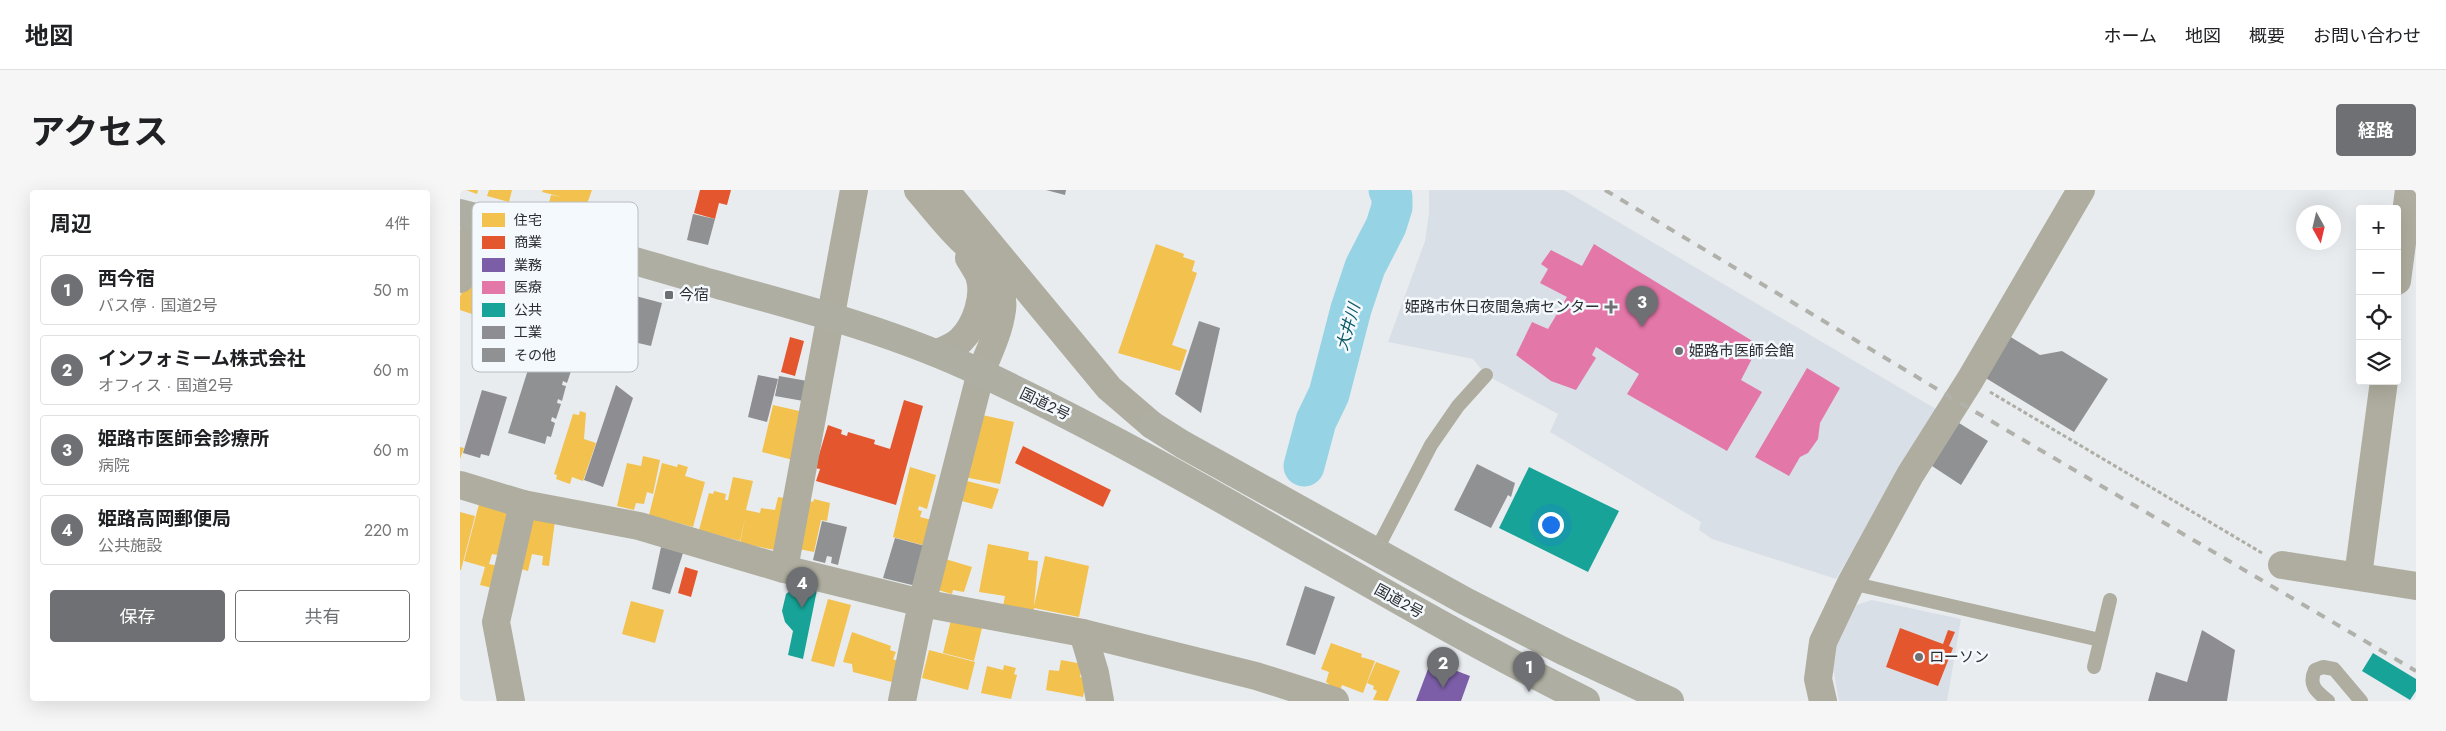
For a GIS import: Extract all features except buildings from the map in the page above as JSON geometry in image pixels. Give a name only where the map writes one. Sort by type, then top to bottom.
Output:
[{"type":"highway","name":"国道2号","points":[[638,262],[832,317],[937,353],[981,372],[1090,427],[1406,605],[1534,675],[1586,701]]},
{"type":"highway","points":[[1152,424],[1182,444],[1465,601],[1563,652],[1670,701]]},
{"type":"street","points":[[784,569],[854,190]]},
{"type":"street","points":[[902,701],[922,603],[981,372],[999,326],[1002,298],[995,276],[918,190]]},
{"type":"street","points":[[945,190],[1109,388],[1130,408],[1152,424]]},
{"type":"street","points":[[1823,701],[1818,679],[1823,642],[1851,583],[1910,475],[1970,380],[2081,190]]},
{"type":"street","points":[[2404,274],[2409,190]]},
{"type":"street","points":[[460,279],[469,215]]},
{"type":"street","points":[[937,353],[949,349],[967,333],[974,321],[981,295],[978,274],[958,236]]},
{"type":"street","points":[[2358,576],[2383,385]]},
{"type":"street","points":[[460,485],[522,504],[639,526],[784,569],[922,603],[1083,633],[1256,676],[1335,701]]},
{"type":"street","points":[[511,701],[496,622],[522,504]]},
{"type":"street","points":[[2282,565],[2416,586]]},
{"type":"street","points":[[1083,633],[1095,673],[1100,701]]},
{"type":"lane","points":[[1376,551],[1431,445],[1458,406],[1486,375]]},
{"type":"lane","points":[[1851,583],[2100,640]]},
{"type":"lane","points":[[2094,667],[2110,600]]},
{"type":"lane","points":[[2328,701],[2314,690],[2311,678],[2315,670],[2323,667],[2334,669],[2361,701]]},
{"type":"path","points":[[1970,380],[2282,565]]},
{"type":"shaded area","points":[[1429,190],[1564,190],[1936,409],[1836,579],[1712,539],[1699,530],[1701,522],[1550,432],[1558,414],[1486,375],[1473,359],[1388,342],[1425,241],[1429,213]]},
{"type":"shaded area","points":[[1872,600],[1961,619],[1947,701],[1839,701],[1831,658],[1835,641],[1853,606]]},
{"type":"waterway","name":"大井川","points":[[1304,466],[1316,421],[1329,394],[1351,309],[1365,267],[1386,226],[1392,207],[1392,197],[1389,190]]},
{"type":"railway","points":[[1605,190],[1957,401],[2416,671]]},
{"type":"place","name":"今宿","points":[[669,295]]},
{"type":"place","name":"姫路市休日夜間急病センター","points":[[1611,307]]},
{"type":"place","name":"姫路市医師会診療所","points":[[1642,327]]},
{"type":"place","name":"姫路市医師会館","points":[[1679,351]]},
{"type":"place","name":"姫路高岡郵便局","points":[[802,608]]},
{"type":"place","name":"ローソン","points":[[1919,657]]},
{"type":"place","name":"インフォミーム株式会社","points":[[1443,688]]},
{"type":"place","name":"西今宿","points":[[1529,692]]}]
